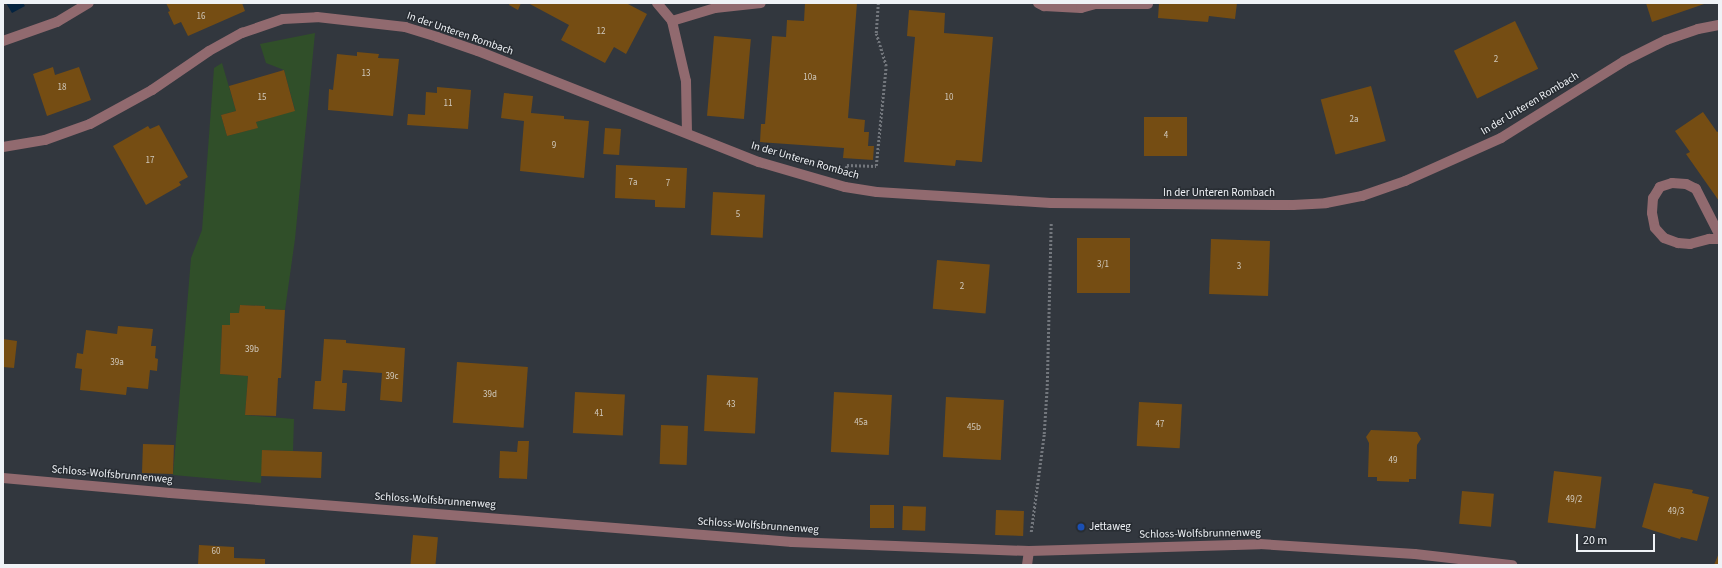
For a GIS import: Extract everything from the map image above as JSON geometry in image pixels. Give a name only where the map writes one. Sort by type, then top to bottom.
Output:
[{"type":"street","points":[[3,41],[57,22],[89,3]]},
{"type":"street","points":[[658,3],[672,21],[686,81],[687,133]]},
{"type":"street","points":[[672,21],[692,14],[737,4],[761,3]]},
{"type":"street","points":[[1038,3],[1044,6],[1081,8],[1095,4],[1148,4]]},
{"type":"street","name":"In der Unteren Rombach","points":[[3,147],[45,140],[76,130],[129,103],[224,42],[271,22],[306,17],[372,22],[405,27],[478,51],[759,162],[845,187],[885,192],[1051,204],[1293,205],[1326,203],[1362,196],[1405,181],[1501,138],[1624,61],[1666,40],[1698,29],[1719,25]]},
{"type":"street","points":[[1719,234],[1696,189],[1686,184],[1672,183],[1660,187],[1653,198],[1652,213],[1655,228],[1664,238],[1678,243],[1690,244],[1709,238],[1719,239]]},
{"type":"street","name":"Schloss-Wolfsbrunnenweg","points":[[3,478],[170,493],[792,542],[1029,552],[1260,544],[1415,554],[1512,565]]},
{"type":"street","points":[[1028,565],[1029,552]]},
{"type":"path","points":[[845,187],[847,165],[876,166],[886,66],[876,32],[878,3]]},
{"type":"path","points":[[1029,552],[1044,434],[1047,386],[1051,204]]},
{"type":"green space","points":[[315,33],[295,239],[285,310],[265,309],[265,306],[240,305],[239,313],[231,313],[230,325],[222,325],[220,374],[248,376],[245,415],[294,419],[293,451],[263,450],[261,483],[173,475],[191,258],[202,230],[214,68],[222,63],[236,111],[221,115],[227,136],[257,128],[256,122],[295,110],[284,70],[266,63],[260,44]]},
{"type":"water","points":[[6,3],[23,3],[25,6],[12,13]]},
{"type":"building","points":[[166,3],[242,3],[245,11],[188,36],[181,22],[174,25]]},
{"type":"building","points":[[510,3],[521,3],[518,10],[509,5]]},
{"type":"building","points":[[528,3],[626,3],[647,14],[626,54],[614,47],[605,63],[561,40],[569,25]]},
{"type":"building","points":[[805,3],[857,3],[848,118],[865,120],[864,132],[869,132],[868,146],[874,146],[873,160],[843,158],[844,148],[760,142],[761,124],[765,124],[772,36],[786,37],[787,20],[804,21]]},
{"type":"building","points":[[1159,3],[1237,3],[1235,19],[1209,16],[1208,22],[1158,18]]},
{"type":"building","points":[[1646,3],[1707,3],[1652,22]]},
{"type":"building","points":[[909,10],[945,13],[944,33],[993,37],[982,162],[956,160],[955,166],[904,162],[915,37],[907,36]]},
{"type":"building","points":[[1515,21],[1538,69],[1477,98],[1454,51]]},
{"type":"building","points":[[714,36],[751,39],[744,119],[707,116]]},
{"type":"building","points":[[357,52],[379,54],[378,58],[399,59],[393,116],[328,110],[329,89],[333,90],[337,54],[357,56]]},
{"type":"building","points":[[53,67],[55,75],[79,67],[91,100],[47,116],[33,74]]},
{"type":"building","points":[[284,70],[295,111],[256,122],[258,128],[227,136],[221,115],[236,111],[229,86]]},
{"type":"building","points":[[1371,86],[1386,141],[1336,155],[1321,99]]},
{"type":"building","points":[[437,87],[471,90],[468,129],[407,125],[408,114],[425,115],[426,92],[437,93]]},
{"type":"building","points":[[504,93],[533,96],[531,113],[564,116],[564,119],[589,121],[584,178],[520,171],[524,121],[501,118]]},
{"type":"building","points":[[1703,112],[1717,132],[1719,131],[1719,201],[1686,154],[1690,152],[1675,131]]},
{"type":"building","points":[[1144,117],[1187,117],[1187,156],[1144,156]]},
{"type":"building","points":[[159,125],[188,177],[179,182],[181,185],[146,205],[113,146],[148,126],[150,129]]},
{"type":"building","points":[[605,128],[621,129],[619,155],[603,154]]},
{"type":"building","points":[[616,165],[687,168],[685,208],[655,207],[655,200],[615,198]]},
{"type":"building","points":[[713,192],[765,195],[763,238],[711,235]]},
{"type":"building","points":[[1077,238],[1130,238],[1130,293],[1077,293]]},
{"type":"building","points":[[1211,239],[1270,241],[1268,296],[1209,294]]},
{"type":"building","points":[[937,260],[990,265],[986,313],[933,309]]},
{"type":"building","points":[[240,305],[265,306],[265,309],[285,310],[281,378],[278,378],[276,416],[245,415],[248,376],[220,374],[222,325],[230,325],[230,313],[239,313]]},
{"type":"building","points":[[118,326],[153,329],[151,346],[156,346],[155,358],[158,359],[157,371],[150,370],[148,389],[127,387],[126,395],[80,390],[82,369],[75,368],[77,353],[83,354],[86,330],[117,334]]},
{"type":"building","points":[[3,339],[17,341],[14,368],[3,367]]},
{"type":"building","points":[[324,339],[346,340],[346,343],[405,348],[402,402],[380,400],[382,373],[343,370],[342,383],[347,383],[345,411],[313,409],[315,381],[321,381]]},
{"type":"building","points":[[457,362],[528,367],[524,428],[453,423]]},
{"type":"building","points":[[707,375],[758,378],[755,434],[704,431]]},
{"type":"building","points":[[575,392],[625,395],[623,436],[573,433]]},
{"type":"building","points":[[834,392],[892,395],[889,455],[831,452]]},
{"type":"building","points":[[946,397],[1004,400],[1001,460],[943,457]]},
{"type":"building","points":[[1139,402],[1182,404],[1180,448],[1137,446]]},
{"type":"building","points":[[661,425],[688,426],[687,465],[660,464]]},
{"type":"building","points":[[1371,430],[1417,432],[1421,439],[1417,445],[1416,479],[1409,479],[1409,482],[1377,481],[1377,477],[1368,477],[1369,443],[1366,437]]},
{"type":"building","points":[[518,441],[529,441],[527,479],[499,478],[500,451],[517,452]]},
{"type":"building","points":[[143,444],[174,445],[173,474],[142,473]]},
{"type":"building","points":[[262,450],[322,452],[321,478],[261,476]]},
{"type":"building","points":[[1554,471],[1602,477],[1595,528],[1548,523]]},
{"type":"building","points":[[1654,483],[1693,490],[1692,493],[1709,497],[1697,541],[1681,537],[1680,539],[1642,527]]},
{"type":"building","points":[[1462,491],[1494,494],[1491,527],[1459,524]]},
{"type":"building","points":[[870,505],[894,505],[894,528],[870,528]]},
{"type":"building","points":[[903,506],[926,507],[925,531],[902,530]]},
{"type":"building","points":[[996,510],[1024,511],[1023,536],[995,535]]},
{"type":"building","points":[[413,535],[438,537],[435,565],[410,565]]},
{"type":"building","points":[[199,545],[234,547],[234,558],[265,559],[265,565],[198,565]]},
{"type":"building","points":[[1719,553],[1719,565],[1714,565]]},
{"type":"place","name":"Jettaweg","points":[[1081,527]]}]
